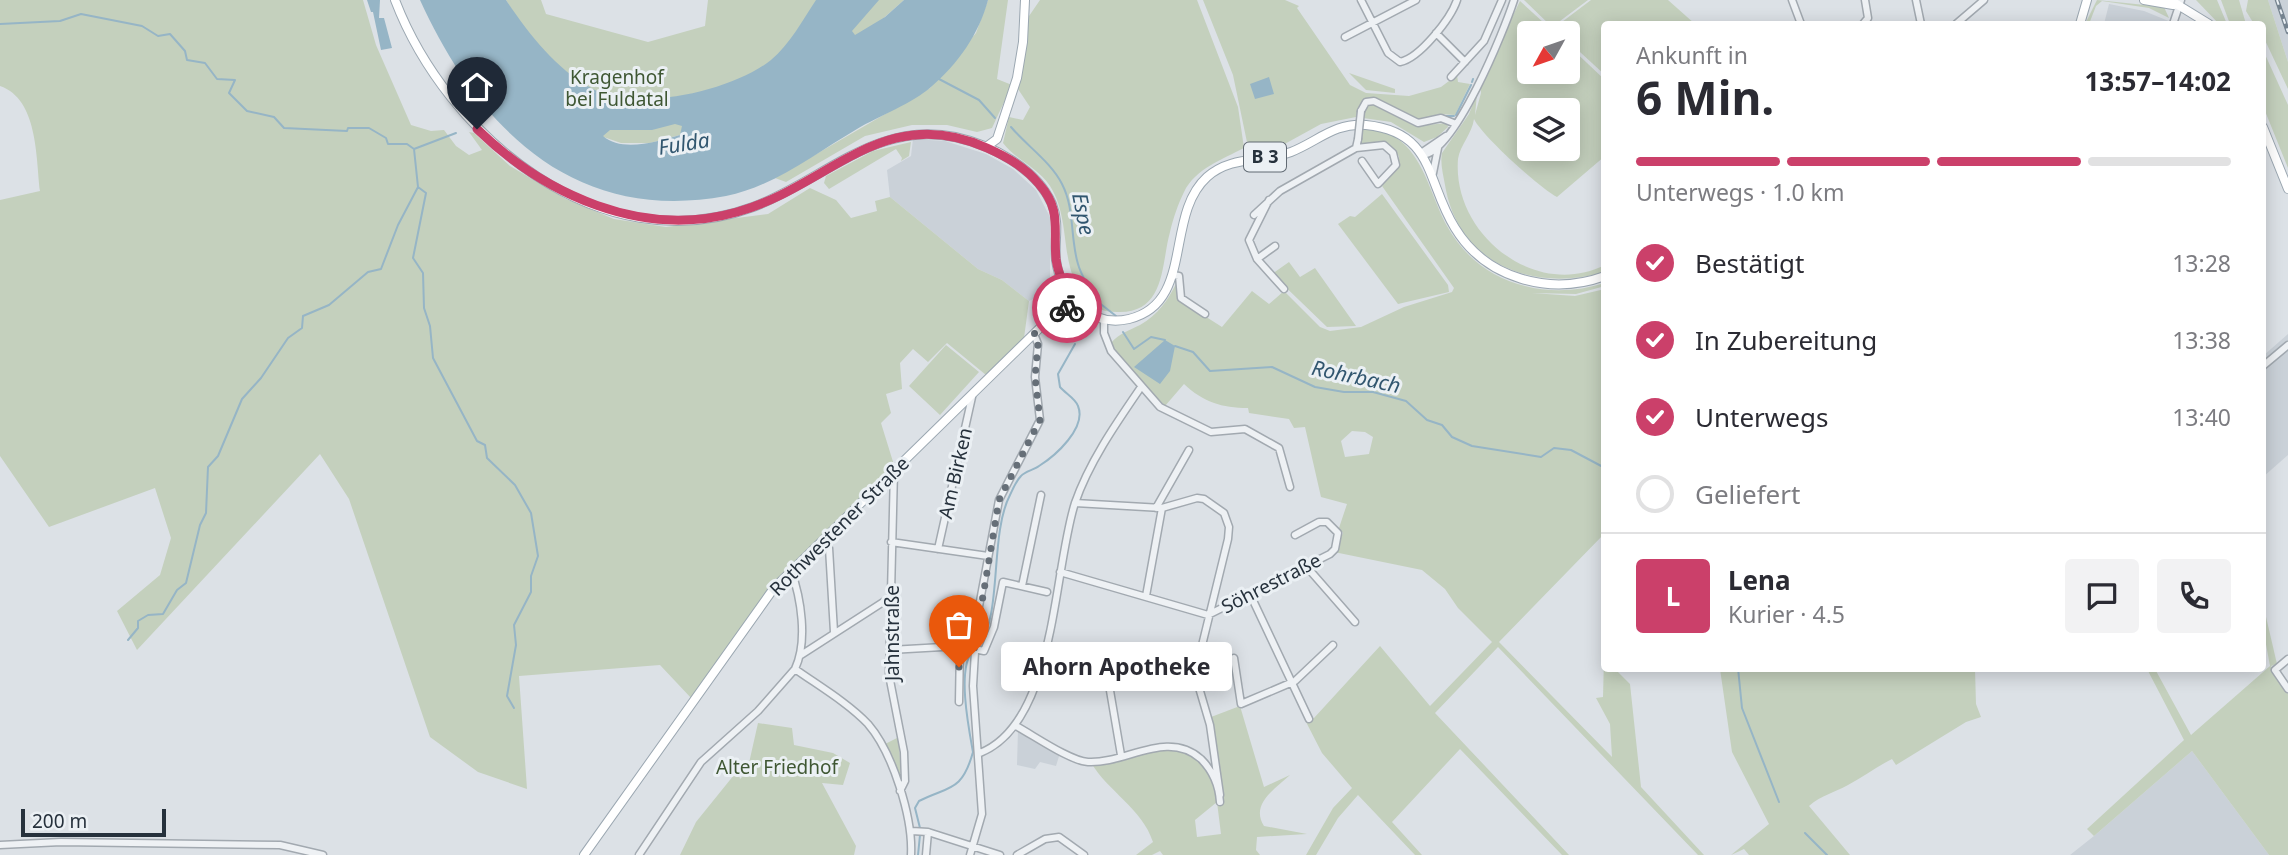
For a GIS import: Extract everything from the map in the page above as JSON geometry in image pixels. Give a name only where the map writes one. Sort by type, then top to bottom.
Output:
[{"type":"main road","name":"B 3","points":[[395,0],[413,42],[438,82],[488,139],[547,182],[586,201],[627,215],[675,220],[737,212],[790,190],[866,147],[899,136],[948,135],[1008,158],[1040,184],[1053,207],[1058,226],[1056,260],[1060,278],[1074,302],[1091,315],[1104,319],[1129,319],[1153,307],[1162,299],[1173,275],[1185,209],[1198,187],[1218,169],[1243,160],[1290,153],[1338,127],[1352,125],[1392,130],[1422,154],[1433,173],[1454,228],[1473,251],[1493,267],[1521,279],[1551,285],[1576,284],[1601,277]]},
{"type":"main road","points":[[986,148],[998,127],[1017,78],[1023,42],[1024,0]]},
{"type":"main road","points":[[2144,0],[2182,2]]},
{"type":"main road","points":[[2170,0],[2182,2],[2204,21]]},
{"type":"main road","points":[[2081,21],[2088,2]]},
{"type":"main road","points":[[986,148],[996,139],[998,127]]},
{"type":"main road","points":[[2266,134],[2288,189]]},
{"type":"main road","points":[[996,139],[1008,158]]},
{"type":"main road","points":[[1057,305],[1060,278]]},
{"type":"main road","points":[[1057,305],[1067,299],[1074,302]]},
{"type":"main road","name":"Rothwestener Straße","points":[[1046,321],[1074,302]]},
{"type":"main road","name":"Rothwestener Straße","points":[[584,855],[760,607],[791,570],[972,397],[1034,334],[1057,305]]},
{"type":"street","points":[[1362,0],[1388,53],[1396,61],[1410,58],[1436,33],[1452,14],[1457,0]]},
{"type":"street","points":[[1345,37],[1416,0]]},
{"type":"street","points":[[1451,77],[1488,36],[1502,0]]},
{"type":"street","points":[[1433,173],[1438,148],[1456,124],[1514,0]]},
{"type":"street","points":[[1792,0],[1800,21]]},
{"type":"street","points":[[1865,0],[1868,18],[1866,21]]},
{"type":"street","points":[[1916,0],[1920,21]]},
{"type":"street","points":[[1960,21],[1984,0]]},
{"type":"street","points":[[2174,21],[2182,2]]},
{"type":"street","points":[[1436,33],[1465,62]]},
{"type":"street","points":[[1356,148],[1361,111],[1366,102],[1374,100],[1418,123],[1441,118],[1456,124]]},
{"type":"street","points":[[1422,154],[1446,136]]},
{"type":"street","points":[[1254,215],[1269,199],[1356,148],[1384,145],[1393,153],[1396,165],[1378,184],[1362,161]]},
{"type":"street","points":[[1422,154],[1438,148]]},
{"type":"street","points":[[1269,199],[1262,217],[1249,237],[1257,259],[1284,289]]},
{"type":"street","points":[[1257,259],[1275,246]]},
{"type":"street","points":[[1173,275],[1179,276],[1181,298],[1205,314]]},
{"type":"street","points":[[1104,319],[1104,334],[1111,351],[1141,387],[1169,414],[1211,432],[1245,429],[1279,448],[1290,487]]},
{"type":"street","points":[[972,852],[982,814],[980,753],[973,686],[975,651],[999,500],[1040,420],[1035,377],[1038,344],[1034,334]]},
{"type":"street","points":[[2266,363],[2288,345]]},
{"type":"street","points":[[980,753],[1016,726],[1041,672],[1075,503],[1116,424],[1141,387]]},
{"type":"street","name":"Am Birken","points":[[938,549],[972,397]]},
{"type":"street","points":[[1146,596],[1159,508],[1189,450]]},
{"type":"street","name":"Jahnstraße","points":[[894,470],[889,675],[904,761],[905,781],[900,791]]},
{"type":"street","points":[[1022,586],[1041,495]]},
{"type":"street","points":[[1016,726],[1087,762],[1174,746],[1184,748],[1210,769],[1220,799],[1210,725],[1195,674],[1228,539],[1227,518],[1213,503],[1197,498],[1159,508],[1075,503]]},
{"type":"street","name":"Söhrestraße","points":[[1060,572],[1208,615],[1335,549],[1338,533],[1327,522],[1319,522],[1294,535]]},
{"type":"street","points":[[891,542],[988,556]]},
{"type":"street","points":[[829,548],[834,632]]},
{"type":"street","points":[[1306,566],[1356,622]]},
{"type":"street","points":[[639,855],[701,762],[758,711],[795,669],[801,655],[799,606],[791,570]]},
{"type":"street","points":[[890,650],[960,646],[985,651],[1003,582],[1046,592]]},
{"type":"street","points":[[1250,594],[1309,719]]},
{"type":"street","points":[[801,655],[891,597]]},
{"type":"street","points":[[1234,658],[1241,704],[1293,682],[1333,645]]},
{"type":"street","points":[[959,702],[960,646]]},
{"type":"street","points":[[2288,659],[2275,670],[2288,689]]},
{"type":"street","points":[[795,669],[867,724],[883,746],[900,791],[920,831],[926,855]]},
{"type":"street","points":[[1041,672],[1195,674]]},
{"type":"street","points":[[1107,673],[1121,755]]},
{"type":"street","points":[[920,831],[972,852],[1000,855]]},
{"type":"street","points":[[911,855],[920,831]]},
{"type":"street","points":[[1017,855],[1045,839],[1059,837],[1084,855]]},
{"type":"street","points":[[0,845],[61,842],[280,845],[299,847],[323,855]]},
{"type":"shaded area","points":[[2268,0],[2288,0],[2288,62]]},
{"type":"shaded area","points":[[2109,4],[2144,11],[2169,21],[2105,21]]},
{"type":"shaded area","points":[[913,139],[945,141],[986,154],[1013,169],[1036,190],[1050,217],[1050,291],[1029,301],[1002,280],[978,269],[890,197],[887,170],[911,156]]},
{"type":"shaded area","points":[[2288,334],[2288,455],[2266,474],[2266,353]]},
{"type":"shaded area","points":[[1018,730],[1060,753],[1056,766],[1040,762],[1035,769],[1017,765]]},
{"type":"shaded area","points":[[2192,751],[2269,855],[2070,855],[2094,836]]},
{"type":"green space","points":[[0,0],[363,0],[376,45],[411,125],[431,131],[444,130],[456,146],[469,155],[482,150],[469,132],[474,133],[510,166],[566,199],[614,219],[666,227],[768,214],[810,188],[836,200],[851,218],[877,211],[875,201],[890,197],[978,269],[1002,280],[1029,301],[1024,338],[986,375],[947,343],[928,362],[913,349],[900,363],[902,389],[886,394],[891,413],[881,423],[894,465],[781,581],[692,699],[660,665],[519,676],[527,789],[478,772],[430,737],[349,499],[320,454],[137,650],[117,611],[160,575],[171,538],[155,488],[49,527],[0,456],[0,200],[40,191],[36,146],[28,116],[22,103],[0,86]]},
{"type":"green space","name":"Kragenhof bei Fuldatal","points":[[506,0],[541,0],[546,14],[648,42],[705,26],[708,0],[904,0],[877,24],[680,135],[650,143],[621,143],[586,131]]},
{"type":"green space","points":[[988,0],[1008,0],[997,79],[1012,85],[992,128],[977,132],[947,125],[912,125],[865,136],[786,182],[775,178],[930,88],[976,33]]},
{"type":"green space","points":[[1040,0],[1197,0],[1238,107],[1244,148],[1210,166],[1189,184],[1173,222],[1159,285],[1145,305],[1133,310],[1105,311],[1088,301],[1072,275],[1061,215],[1050,186],[1003,143],[1009,117],[1023,120],[1030,107],[1018,89],[1027,19]]},
{"type":"green space","points":[[1203,0],[1285,0],[1299,6],[1297,8],[1350,85],[1366,93],[1409,96],[1441,87],[1457,75],[1458,82],[1470,84],[1455,115],[1440,114],[1418,119],[1368,98],[1362,101],[1356,117],[1321,124],[1281,146],[1248,147],[1233,75]]},
{"type":"green space","points":[[1524,0],[1588,0],[1560,21],[1546,21]]},
{"type":"green space","points":[[1591,0],[1668,0],[1692,21],[1601,21],[1601,71],[1580,52],[1580,21],[1563,21]]},
{"type":"green space","points":[[2097,0],[2164,7],[2169,18],[2149,8],[2102,1],[2096,6],[2090,21],[2086,21]]},
{"type":"green space","points":[[2196,0],[2217,0],[2226,21],[2216,21]]},
{"type":"green space","points":[[2221,0],[2239,0],[2245,21],[2229,21]]},
{"type":"green space","points":[[2248,0],[2268,0],[2288,62],[2288,89],[2266,42],[2266,21],[2252,21],[2246,11]]},
{"type":"green space","points":[[1520,1],[1542,21],[1517,21],[1517,84],[1580,84],[1580,56],[1601,76],[1601,159],[1557,197],[1512,161],[1474,119],[1458,159],[1460,187],[1469,212],[1483,235],[1503,253],[1526,267],[1552,274],[1578,274],[1601,266],[1601,273],[1575,278],[1524,274],[1502,265],[1482,252],[1465,234],[1453,212],[1441,157],[1469,114],[1477,94],[1475,115],[1481,93],[1480,83]]},
{"type":"green space","points":[[2266,57],[2288,105],[2288,168],[2266,113]]},
{"type":"green space","points":[[1349,73],[1395,89],[1395,93],[1366,90]]},
{"type":"green space","points":[[1368,105],[1376,105],[1416,126],[1447,123],[1448,127],[1437,137],[1424,142],[1391,122],[1363,118],[1362,111]]},
{"type":"green space","points":[[1362,129],[1381,131],[1397,138],[1409,149],[1454,237],[1470,256],[1490,272],[1525,286],[1545,290],[1585,288],[1601,284],[1601,287],[1576,294],[1532,293],[1575,296],[1601,290],[1601,537],[1499,642],[1612,757],[1610,724],[1596,698],[1603,697],[1604,672],[1618,672],[1630,684],[1641,787],[1704,855],[1698,855],[1498,647],[1435,713],[1569,855],[1562,855],[1460,749],[1392,822],[1422,855],[1415,855],[1358,795],[1338,818],[1316,855],[1306,855],[1333,808],[1352,788],[1322,753],[1305,720],[1314,718],[1380,646],[1430,706],[1492,642],[1458,608],[1445,589],[1422,570],[1334,552],[1343,533],[1339,528],[1347,504],[1321,497],[1305,427],[1294,428],[1289,419],[1249,413],[1248,408],[1213,403],[1184,384],[1165,406],[1116,355],[1111,343],[1121,334],[1152,317],[1177,282],[1178,299],[1222,327],[1252,291],[1269,304],[1284,291],[1320,327],[1330,331],[1361,327],[1404,307],[1452,292],[1454,288],[1382,186],[1398,165],[1399,156],[1381,142],[1362,145],[1359,141]],"holes":[[[1352,431],[1365,432],[1373,437],[1369,454],[1345,457],[1341,441]]]},
{"type":"green space","points":[[911,142],[909,156],[901,161],[896,149],[829,189],[824,183],[826,176],[873,151]]},
{"type":"green space","points":[[1382,194],[1448,285],[1449,292],[1398,304],[1338,224],[1350,216],[1355,217]]},
{"type":"green space","points":[[1289,262],[1300,277],[1315,268],[1356,326],[1327,327],[1272,274]]},
{"type":"green space","points":[[946,345],[979,372],[940,415],[909,386]]},
{"type":"green space","points":[[2266,617],[2277,664],[2271,666],[2288,694],[2288,855],[2269,855],[2192,751],[2094,836],[2087,829],[2184,740],[2149,672],[2157,672],[2191,735],[2270,666],[2266,644]]},
{"type":"green space","points":[[1720,672],[1975,672],[1976,704],[1981,717],[1966,722],[1896,765],[1892,759],[1809,806],[1850,855],[1749,855],[1744,849],[1731,855],[1769,824],[1732,752]]},
{"type":"green space","points":[[1240,706],[1264,787],[1290,775],[1271,791],[1262,804],[1260,818],[1264,826],[1307,834],[1257,837],[1256,850],[1260,855],[1163,855],[1160,851],[1152,855],[1136,855],[1153,842],[1148,830],[1090,761],[1176,748],[1201,761],[1208,769],[1220,766],[1211,717]],"holes":[[[1217,802],[1221,834],[1197,837],[1195,820]]]},
{"type":"green space","name":"Alter Friedhof","points":[[758,723],[792,728],[794,745],[833,753],[850,763],[843,785],[822,783],[856,846],[854,855],[680,855],[696,822],[738,770],[740,779],[747,772]]},
{"type":"green space","points":[[899,737],[901,786],[885,744]]},
{"type":"water","points":[[367,0],[380,0],[379,18],[384,18],[392,48],[381,50],[373,12]]},
{"type":"water","name":"Fulda","points":[[420,0],[506,0],[544,49],[578,80],[610,95],[633,99],[658,98],[709,89],[754,71],[784,47],[816,0],[879,0],[852,31],[855,35],[885,17],[904,0],[988,0],[979,25],[959,58],[941,78],[915,98],[761,185],[726,196],[672,201],[622,195],[578,180],[538,157],[503,126],[471,89],[444,47]],"holes":[[[675,124],[682,126],[680,135],[641,144],[620,144],[603,136],[610,130],[652,130]]]},
{"type":"water","points":[[1269,77],[1274,94],[1255,99],[1250,84]]},
{"type":"water","points":[[1165,340],[1175,346],[1170,371],[1160,384],[1134,367]]},
{"type":"waterway","points":[[0,24],[60,21],[81,14],[142,26],[158,36],[170,34],[185,51],[187,60],[205,63],[217,79],[235,80],[229,93],[247,111],[274,117],[284,128],[347,131],[348,128],[369,128],[386,138],[388,144],[407,144],[414,149],[456,133]]},
{"type":"waterway","name":"Espe","points":[[939,79],[979,100],[995,118]]},
{"type":"waterway","points":[[1456,115],[1471,85]]},
{"type":"waterway","points":[[1440,116],[1454,116]]},
{"type":"waterway","name":"Espe","points":[[1011,127],[1045,161],[1062,184],[1069,203],[1076,254],[1092,299],[1093,310]]},
{"type":"waterway","points":[[128,640],[138,628],[138,621],[148,615],[163,614],[177,590],[186,583],[200,525],[206,513],[208,467],[218,456],[242,399],[261,378],[288,338],[302,328],[303,316],[329,305],[368,272],[381,269],[398,225],[418,187],[414,149]]},
{"type":"waterway","points":[[418,187],[426,193],[413,258],[423,273],[424,308],[430,326],[433,358],[477,441],[485,445],[487,458],[515,485],[531,513],[538,556],[531,576],[531,592],[514,625],[516,645],[507,696],[514,708]]},
{"type":"waterway","points":[[1093,298],[1116,316]]},
{"type":"waterway","points":[[1123,332],[1134,349],[1151,337],[1165,340]]},
{"type":"waterway","name":"Espe","points":[[978,646],[986,633],[991,616],[1000,532],[1010,495],[1021,476],[1053,456],[1068,440],[1078,423],[1078,406],[1060,387],[1058,374],[1075,344]]},
{"type":"waterway","name":"Rohrbach","points":[[1175,346],[1193,352],[1210,371],[1272,367],[1315,387],[1344,392],[1373,392],[1406,401],[1427,420],[1442,425],[1452,437],[1472,446],[1541,457],[1554,448],[1571,450],[1601,466]]},
{"type":"waterway","name":"Espe","points":[[920,828],[915,808],[919,801],[959,781],[973,752],[965,686],[965,672],[972,652]]},
{"type":"waterway","name":"Rohrbach","points":[[1738,672],[1742,708],[1779,802]]},
{"type":"waterway","points":[[1805,833],[1827,855]]},
{"type":"waterway","name":"Espe","points":[[918,855],[920,835]]},
{"type":"railway","points":[[2277,0],[2288,32]]},
{"type":"way so far","points":[[959,667],[960,646],[974,650],[977,617],[999,500],[1040,420],[1035,377],[1038,344],[1034,334],[1046,321],[1067,308]]},
{"type":"place","name":"Ahorn Apotheke","points":[[959,667]]},
{"type":"route","points":[[477,129],[522,166],[573,195],[627,215],[660,220],[711,218],[752,208],[790,190],[858,151],[891,138],[928,134],[966,139],[1016,163],[1030,174],[1047,195],[1056,219],[1056,260],[1060,278],[1074,302],[1067,308]]}]
